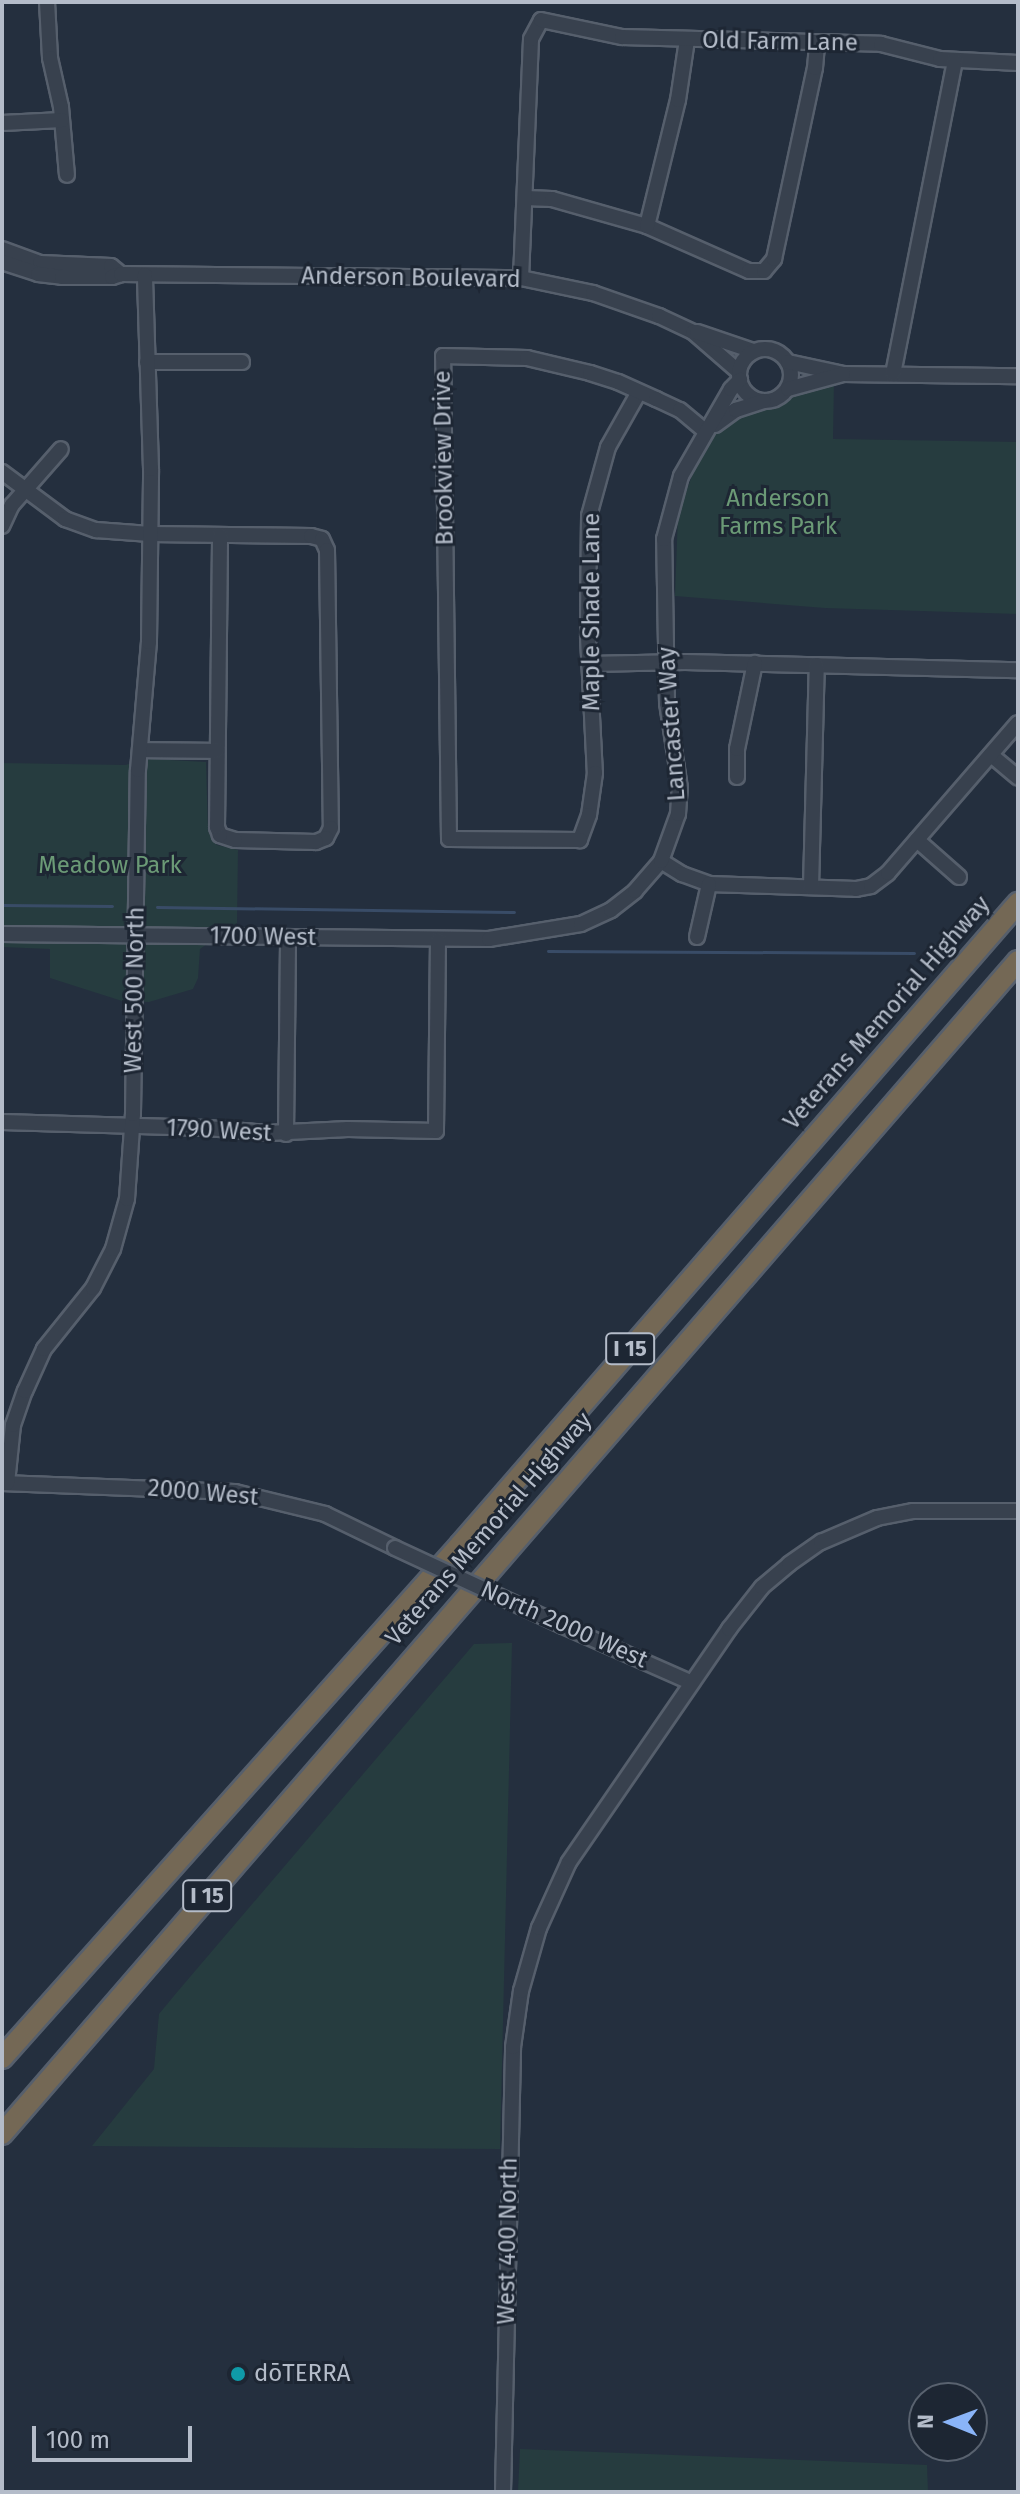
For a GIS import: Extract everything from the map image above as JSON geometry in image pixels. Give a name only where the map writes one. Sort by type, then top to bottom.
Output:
[{"type":"highway","name":"Veterans Memorial Highway","points":[[2,2058],[460,1545],[1018,903]]},
{"type":"highway","name":"Veterans Memorial Highway","points":[[2,2146],[7,2129],[1018,961]]},
{"type":"street","points":[[47,2],[50,58],[62,120],[67,175]]},
{"type":"street","name":"Old Farm Lane","points":[[525,198],[531,39],[541,20],[622,37],[896,46],[955,61],[1018,63]]},
{"type":"street","points":[[647,226],[678,100],[687,40]]},
{"type":"street","points":[[521,278],[525,198],[552,199],[647,226],[749,271],[764,271],[774,259],[815,68],[817,43]]},
{"type":"street","points":[[893,374],[955,61]]},
{"type":"street","points":[[2,123],[62,120]]},
{"type":"street","name":"Anderson Boulevard","points":[[2,249],[40,263],[111,266],[121,274]]},
{"type":"street","name":"Anderson Boulevard","points":[[2,262],[51,276],[521,278],[617,301],[693,332],[739,376]]},
{"type":"street","name":"West 500 North","points":[[4,1483],[13,1425],[44,1349],[93,1288],[113,1249],[127,1199],[132,1128],[140,750],[149,642],[145,275]]},
{"type":"street","name":"Anderson Boulevard","points":[[693,332],[706,332],[753,351]]},
{"type":"street","points":[[843,374],[788,389],[766,401],[752,397],[739,376],[746,357],[753,351],[776,351],[788,362],[843,374],[1018,376]]},
{"type":"street","name":"Brookview Drive","points":[[580,840],[449,839],[443,356],[527,358],[590,373],[680,410],[705,431]]},
{"type":"street","points":[[147,362],[242,362]]},
{"type":"street","points":[[788,362],[791,375],[788,389]]},
{"type":"street","name":"Lancaster Way","points":[[524,935],[581,924],[611,910],[635,891],[661,861],[678,814],[680,788],[669,735],[665,662],[666,531],[681,476],[739,376]]},
{"type":"street","name":"Maple Shade Lane","points":[[580,840],[589,815],[595,773],[589,664],[589,516],[608,447],[639,392]]},
{"type":"street","name":"Lancaster Way","points":[[705,431],[736,410],[766,401]]},
{"type":"street","points":[[2,526],[12,505],[61,449]]},
{"type":"street","points":[[2,472],[65,519],[96,530],[150,534],[311,536],[322,539],[327,550],[331,828],[326,838],[316,842],[235,840],[220,835],[216,818],[220,535]]},
{"type":"street","points":[[589,664],[755,663],[1018,670]]},
{"type":"street","points":[[737,777],[737,749],[755,663]]},
{"type":"street","points":[[811,887],[817,665]]},
{"type":"street","points":[[661,861],[682,874],[709,884],[856,889],[871,886],[888,873],[1018,723]]},
{"type":"street","points":[[140,750],[217,751]]},
{"type":"street","points":[[991,755],[1018,778]]},
{"type":"street","points":[[917,840],[959,877]]},
{"type":"street","points":[[697,937],[709,884]]},
{"type":"street","name":"1700 West","points":[[2,934],[438,940],[524,935]]},
{"type":"street","points":[[286,1134],[288,938]]},
{"type":"street","name":"1790 West","points":[[2,1122],[207,1128],[286,1134],[348,1129],[436,1131],[438,940]]},
{"type":"street","name":"2000 West","points":[[4,1483],[235,1492],[325,1514],[395,1548]]},
{"type":"street","points":[[690,1682],[762,1587],[821,1542],[877,1518],[913,1511],[1018,1511]]},
{"type":"street","name":"North 2000 West","points":[[395,1548],[690,1682]]},
{"type":"street","name":"West 400 North","points":[[503,2492],[513,2047],[521,1991],[539,1928],[569,1862],[690,1682]]},
{"type":"green space","name":"Anderson Farms Park","points":[[834,382],[833,439],[1018,442],[1018,614],[825,608],[675,596],[678,514],[699,457],[714,435],[729,420],[748,411]]},
{"type":"green space","name":"Meadow Park","points":[[151,759],[206,762],[208,831],[217,845],[238,850],[237,923],[200,949],[198,978],[193,989],[149,1002],[122,1001],[50,978],[50,949],[2,947],[2,763],[125,765]]},
{"type":"green space","points":[[512,1643],[500,2149],[92,2146],[154,2069],[159,2014],[178,1991],[474,1644]]},
{"type":"green space","points":[[520,2449],[927,2465],[928,2492],[518,2492]]},
{"type":"waterway","points":[[2,905],[112,906]]},
{"type":"waterway","points":[[157,907],[514,912]]},
{"type":"waterway","points":[[548,951],[914,953]]},
{"type":"place","name":"dōTERRA","points":[[238,2374]]}]
